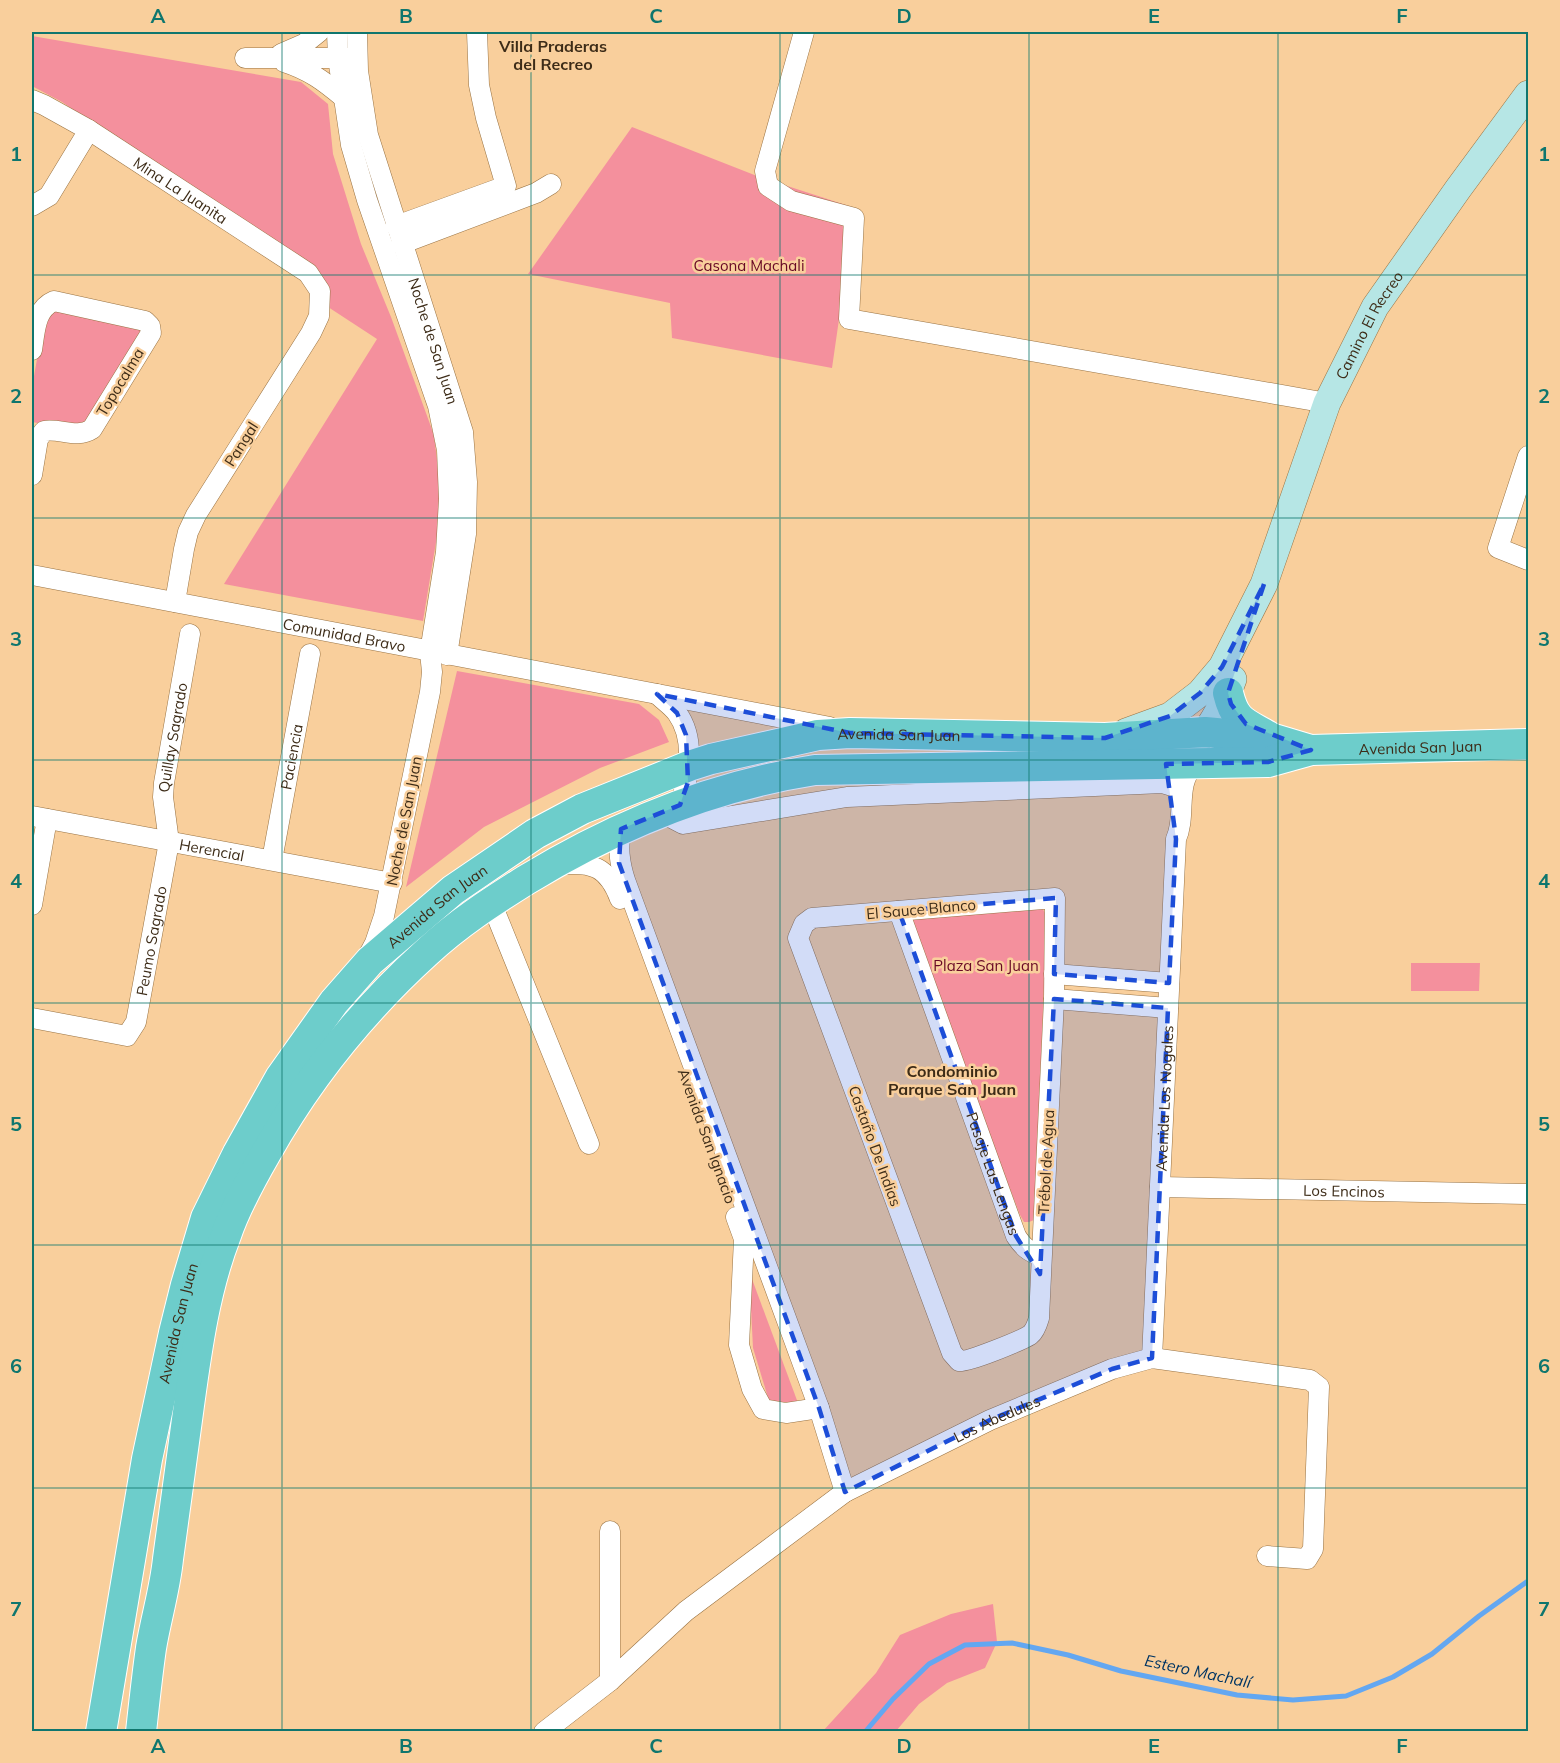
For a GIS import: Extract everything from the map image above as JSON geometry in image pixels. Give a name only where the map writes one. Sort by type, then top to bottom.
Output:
[{"type":"main road","name":"Camino El Recreo","points":[[1105,738],[1152,724],[1170,716],[1200,693],[1222,667],[1264,584],[1327,403],[1375,307],[1528,94]]},
{"type":"main road","name":"Camino El Recreo","points":[[1157,772],[1198,741],[1228,693],[1258,614],[1264,584]]},
{"type":"main road","points":[[1228,693],[1235,714],[1246,724],[1271,738]]},
{"type":"main road","name":"Avenida San Juan","points":[[101,1731],[147,1459],[176,1323],[206,1218],[238,1153],[280,1078],[334,1002],[370,961],[453,890],[535,834],[582,810],[689,766],[818,735],[850,733],[1105,738],[1204,732],[1271,738],[1311,750]]},
{"type":"main road","name":"Avenida San Juan","points":[[141,1731],[151,1646],[165,1583],[197,1346],[208,1292],[226,1234],[250,1180],[280,1128],[309,1084],[346,1035],[428,950],[491,902],[549,867],[621,829],[670,809],[747,784],[815,770],[1157,772],[1195,764],[1268,762],[1311,750],[1528,744]]},
{"type":"street","points":[[270,58],[290,52],[319,32]]},
{"type":"street","points":[[337,32],[338,58],[351,145],[367,200],[438,406],[447,450],[449,499],[438,654]]},
{"type":"street","name":"Noche de San Juan","points":[[351,983],[375,943],[392,883],[432,672],[466,534],[467,482],[463,432],[368,135],[361,93],[357,32]]},
{"type":"street","points":[[477,32],[479,85],[486,118],[513,192]]},
{"type":"street","points":[[804,32],[765,171],[768,186],[791,201],[854,218],[849,319],[1327,403]]},
{"type":"street","points":[[245,58],[358,58]]},
{"type":"street","points":[[270,58],[304,69],[323,80],[344,98]]},
{"type":"street","name":"Mina La Juanita","points":[[32,100],[89,130],[308,273],[320,291]]},
{"type":"street","points":[[32,206],[48,196],[89,130]]},
{"type":"street","points":[[399,235],[513,192],[536,193],[551,184]]},
{"type":"street","name":"Pangal","points":[[175,602],[188,532],[196,515],[311,333],[319,316],[320,291]]},
{"type":"street","name":"Topocalma","points":[[32,350],[38,318],[46,304],[54,301],[145,321],[150,326],[151,333],[92,429],[79,434],[52,429],[44,430],[38,439],[32,475]]},
{"type":"street","points":[[1528,456],[1523,494],[1498,548],[1528,560]]},
{"type":"street","name":"Comunidad Bravo","points":[[32,575],[438,654],[818,724],[850,733]]},
{"type":"street","name":"Quillay Sagrado","points":[[169,842],[163,797],[164,783],[190,634]]},
{"type":"street","name":"Paciencia","points":[[272,860],[310,654]]},
{"type":"street","points":[[657,693],[677,713],[687,735],[688,782],[670,809]]},
{"type":"street","name":"Avenida Los Nogales","points":[[1152,1358],[1176,839],[1179,832],[1181,798],[1186,777],[1195,764]]},
{"type":"street","name":"Avenida Los Nogales","points":[[1157,772],[1174,799],[1172,833],[1176,839]]},
{"type":"street","points":[[32,905],[39,818]]},
{"type":"street","name":"Herencial","points":[[39,818],[392,883]]},
{"type":"street","name":"Avenida San Ignacio","points":[[621,829],[618,848],[619,863],[681,1048],[751,1238],[819,1408],[845,1491]]},
{"type":"street","name":"Peumo Sagrado","points":[[32,1018],[127,1036],[136,1022],[169,842]]},
{"type":"street","name":"Avenida San Ignacio","points":[[549,867],[576,863],[606,872],[614,883],[681,1048]]},
{"type":"street","name":"El Sauce Blanco","points":[[798,938],[804,924],[812,918],[1056,898]]},
{"type":"street","name":"Trébol de Agua","points":[[952,1353],[956,1360],[964,1362],[1025,1337],[1035,1330],[1039,1318],[1054,999],[1056,898]]},
{"type":"street","points":[[491,902],[588,1144]]},
{"type":"street","name":"Pasaje Las Lengas","points":[[898,911],[1016,1236],[1031,1252],[1041,1256]]},
{"type":"street","name":"Castaño De Indias","points":[[798,938],[952,1353]]},
{"type":"street","points":[[1054,974],[1169,982]]},
{"type":"street","points":[[1054,999],[1168,1008]]},
{"type":"street","name":"Los Encinos","points":[[1160,1187],[1528,1194]]},
{"type":"street","name":"Avenida San Ignacio","points":[[751,1238],[739,1345],[752,1389],[763,1409],[786,1413],[819,1408]]},
{"type":"street","name":"Los Abedules","points":[[544,1731],[610,1681],[686,1611],[845,1491],[990,1420],[1112,1369],[1152,1358],[1310,1380],[1319,1387],[1313,1549],[1307,1558],[1267,1556]]},
{"type":"street","points":[[610,1531],[610,1681]]},
{"type":"highlighted area","points":[[1264,584],[1228,693],[1231,704],[1246,724],[1311,750],[1268,762],[1166,764],[1176,839],[1169,983],[1054,974],[1056,898],[899,911],[1016,1236],[1040,1274],[1054,999],[1168,1008],[1152,1358],[1112,1369],[990,1420],[845,1492],[819,1408],[619,863],[621,829],[680,805],[688,782],[686,735],[677,713],[657,694],[850,733],[1105,738],[1170,716],[1200,693],[1222,667]]},
{"type":"green space","points":[[32,36],[301,82],[328,104],[333,154],[361,244],[391,317],[434,435],[440,486],[437,536],[423,621],[224,584],[377,339],[325,305],[325,291],[178,181],[62,102],[32,86]]},
{"type":"green space","name":"Casona Machali","points":[[632,127],[757,176],[855,208],[832,368],[672,338],[670,303],[528,274]]},
{"type":"green space","points":[[58,305],[145,329],[81,431],[32,422],[32,387],[45,315]]},
{"type":"green space","points":[[457,671],[639,704],[659,720],[669,742],[600,768],[484,827],[406,887]]},
{"type":"green space","name":"Plaza San Juan","points":[[1042,908],[1047,916],[1034,1220],[1024,1222],[909,927],[913,911]]},
{"type":"green space","points":[[1411,963],[1480,963],[1479,991],[1411,991]]},
{"type":"green space","points":[[749,1271],[798,1403],[769,1401],[753,1348]]},
{"type":"green space","points":[[993,1604],[997,1642],[985,1668],[947,1683],[919,1704],[896,1731],[823,1731],[876,1673],[900,1635],[951,1614]]},
{"type":"waterway","name":"Estero Machalí","points":[[865,1732],[893,1699],[929,1664],[965,1645],[1012,1643],[1068,1655],[1121,1671],[1237,1695],[1293,1700],[1346,1696],[1393,1677],[1432,1654],[1528,1581]]},
{"type":"district","name":"Villa Praderas del Recreo","points":[[553,55]]},
{"type":"district","name":"Condominio Parque San Juan","points":[[952,1080]]}]
